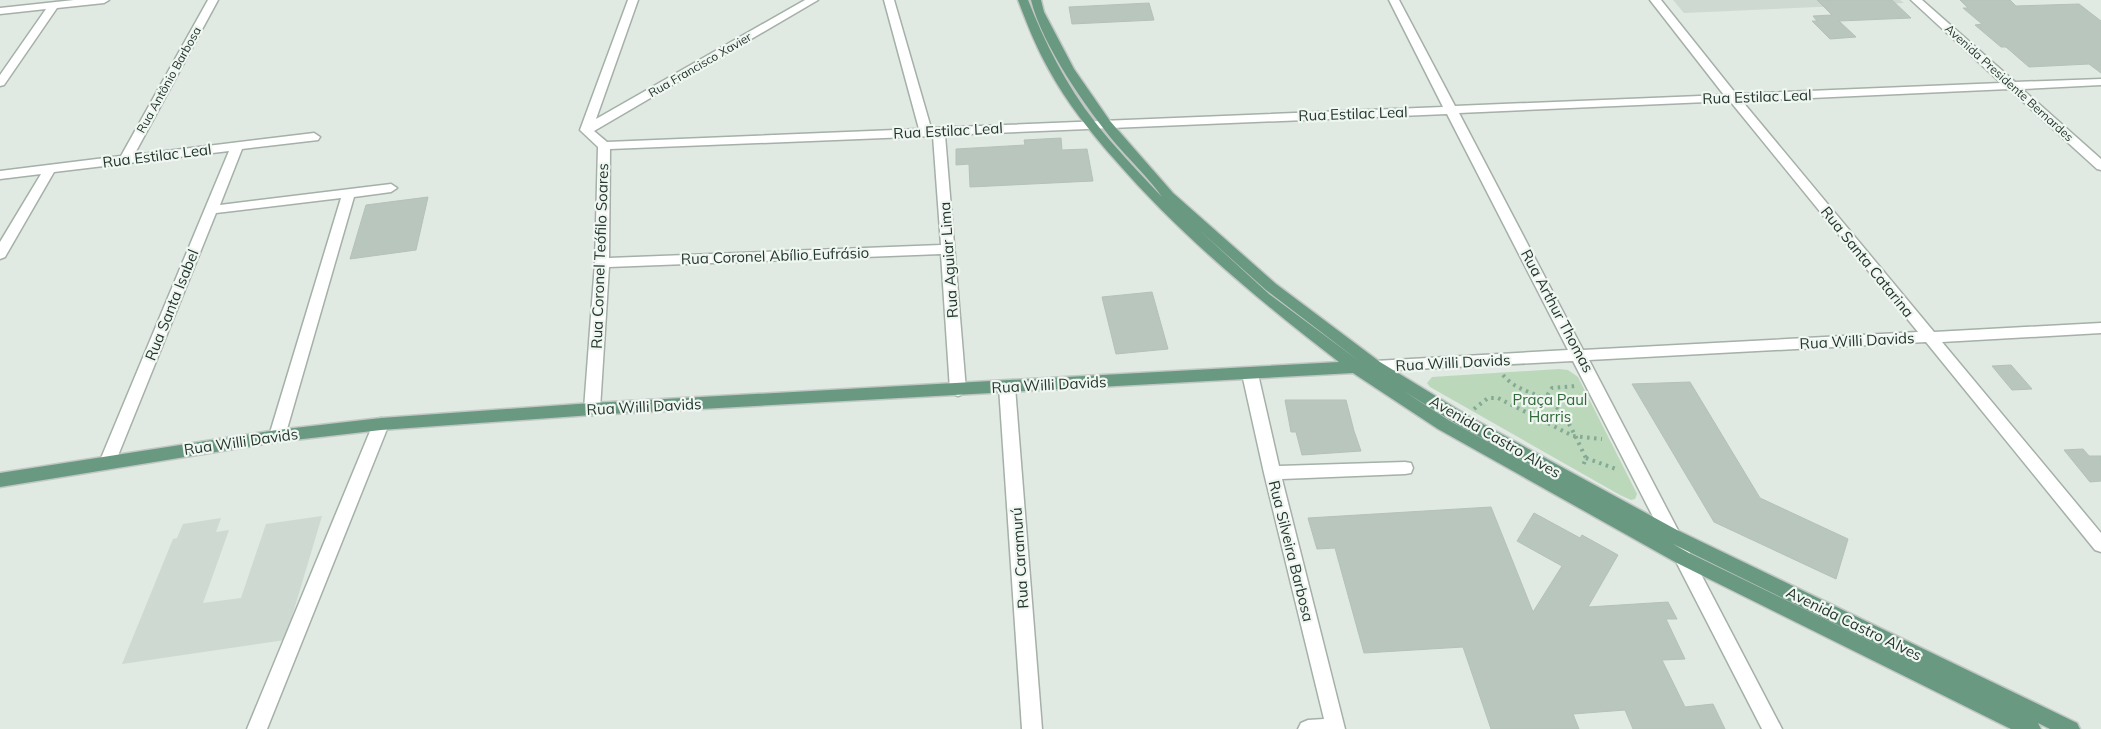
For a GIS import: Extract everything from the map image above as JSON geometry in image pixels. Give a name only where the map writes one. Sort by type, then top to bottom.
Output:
[{"type":"main road","name":"Avenida Castro Alves","points":[[1031,6],[1098,125],[1163,198],[1264,297],[1355,367],[1444,425],[1514,457],[1671,535],[2031,729]]},
{"type":"main road","name":"Avenida Castro Alves","points":[[1163,198],[1271,287],[1375,366],[1469,415],[1514,457],[1684,558],[1825,618],[2070,729]]},
{"type":"main road","name":"Rua Willi Davids","points":[[0,480],[277,436],[381,424],[592,409],[1375,366]]},
{"type":"street","points":[[0,11],[104,0]]},
{"type":"street","name":"Rua Antônio Barbosa","points":[[126,159],[213,0]]},
{"type":"street","points":[[586,130],[633,0]]},
{"type":"street","name":"Rua Francisco Xavier","points":[[586,130],[813,0]]},
{"type":"street","name":"Rua Aguiar Lima","points":[[889,0],[932,131],[948,249],[958,390]]},
{"type":"street","name":"Rua Arthur Thomas","points":[[1394,0],[1581,356],[1772,729]]},
{"type":"street","name":"Rua Santa Catarina","points":[[1654,0],[2101,545]]},
{"type":"street","name":"Avenida Presidente Bernardes","points":[[1916,0],[1939,14]]},
{"type":"street","name":"Avenida Presidente Bernardes","points":[[1928,0],[1939,14],[2019,86],[2101,166]]},
{"type":"street","points":[[0,83],[54,5]]},
{"type":"street","name":"Rua Estilac Leal","points":[[604,146],[2101,82]]},
{"type":"street","name":"Avenida Presidente Bernardes","points":[[2019,86],[2101,154]]},
{"type":"street","name":"Rua Coronel Teófilo Soares","points":[[586,130],[604,146],[602,263],[592,409]]},
{"type":"street","name":"Rua Estilac Leal","points":[[0,175],[314,137]]},
{"type":"street","name":"Rua Santa Isabel","points":[[108,463],[236,147]]},
{"type":"street","points":[[0,254],[50,169]]},
{"type":"street","points":[[210,210],[391,188]]},
{"type":"street","points":[[277,436],[349,193]]},
{"type":"street","name":"Rua Coronel Abílio Eufrásio","points":[[602,263],[948,249]]},
{"type":"street","name":"Rua Willi Davids","points":[[1375,366],[1497,370],[1581,356],[2101,328]]},
{"type":"street","name":"Rua Silveira Barbosa","points":[[1250,374],[1272,473],[1336,727],[1308,729]]},
{"type":"street","name":"Rua Caramurú","points":[[1007,387],[1032,729]]},
{"type":"street","points":[[257,729],[381,424]]},
{"type":"street","points":[[1272,473],[1405,468]]},
{"type":"path","points":[[1497,370],[1512,374]]},
{"type":"path","points":[[1497,370],[1521,390],[1556,406],[1586,458],[1581,470]]},
{"type":"path","points":[[1549,402],[1548,394],[1552,388],[1580,386],[1578,382]]},
{"type":"path","points":[[1469,415],[1488,398],[1498,398],[1573,436],[1607,439],[1602,430]]},
{"type":"path","points":[[1466,405],[1469,415]]},
{"type":"path","points":[[1469,415],[1482,414]]},
{"type":"path","points":[[1618,463],[1622,471]]},
{"type":"path","points":[[1573,465],[1589,474]]},
{"type":"shaded area","points":[[1673,0],[1900,0],[1904,3],[1684,13]]},
{"type":"shaded area","points":[[322,516],[285,640],[122,664],[173,539],[177,538],[183,524],[221,518],[216,532],[229,530],[203,603],[241,598],[266,524]]},
{"type":"green space","name":"Praça Paul Harris","points":[[1568,370],[1578,377],[1637,494],[1635,499],[1631,500],[1620,495],[1430,387],[1427,383],[1432,377]]},
{"type":"building","points":[[1817,0],[1892,0],[1911,18],[1839,21],[1856,37],[1830,39],[1812,21],[1817,21],[1813,16],[1832,15]]},
{"type":"building","points":[[1960,0],[2010,0],[2016,6],[2079,4],[2101,21],[2101,73],[2089,64],[2029,67],[2006,47],[2001,47],[1975,25],[1982,24],[1963,8],[1968,8]]},
{"type":"building","points":[[1149,3],[1154,20],[1072,24],[1069,7]]},
{"type":"building","points":[[1061,138],[1062,150],[1087,149],[1093,181],[970,187],[969,164],[956,165],[956,149],[1025,145],[1024,140]]},
{"type":"building","points":[[428,197],[416,250],[350,259],[366,205]]},
{"type":"building","points":[[1152,292],[1168,349],[1116,354],[1102,297]]},
{"type":"building","points":[[2011,365],[2032,389],[2012,390],[1992,366]]},
{"type":"building","points":[[1690,382],[1760,498],[1848,539],[1836,579],[1714,522],[1632,384]]},
{"type":"building","points":[[1285,400],[1346,400],[1361,451],[1302,455],[1296,432],[1291,432]]},
{"type":"building","points":[[2083,449],[2089,456],[2101,456],[2101,481],[2090,482],[2064,450]]},
{"type":"building","points":[[1491,507],[1533,612],[1562,566],[1517,541],[1534,513],[1580,538],[1582,535],[1618,555],[1588,607],[1668,602],[1677,619],[1666,619],[1685,659],[1662,660],[1685,707],[1713,704],[1725,729],[1633,729],[1625,710],[1573,714],[1579,729],[1491,729],[1463,647],[1364,653],[1335,548],[1317,549],[1308,518]]}]
